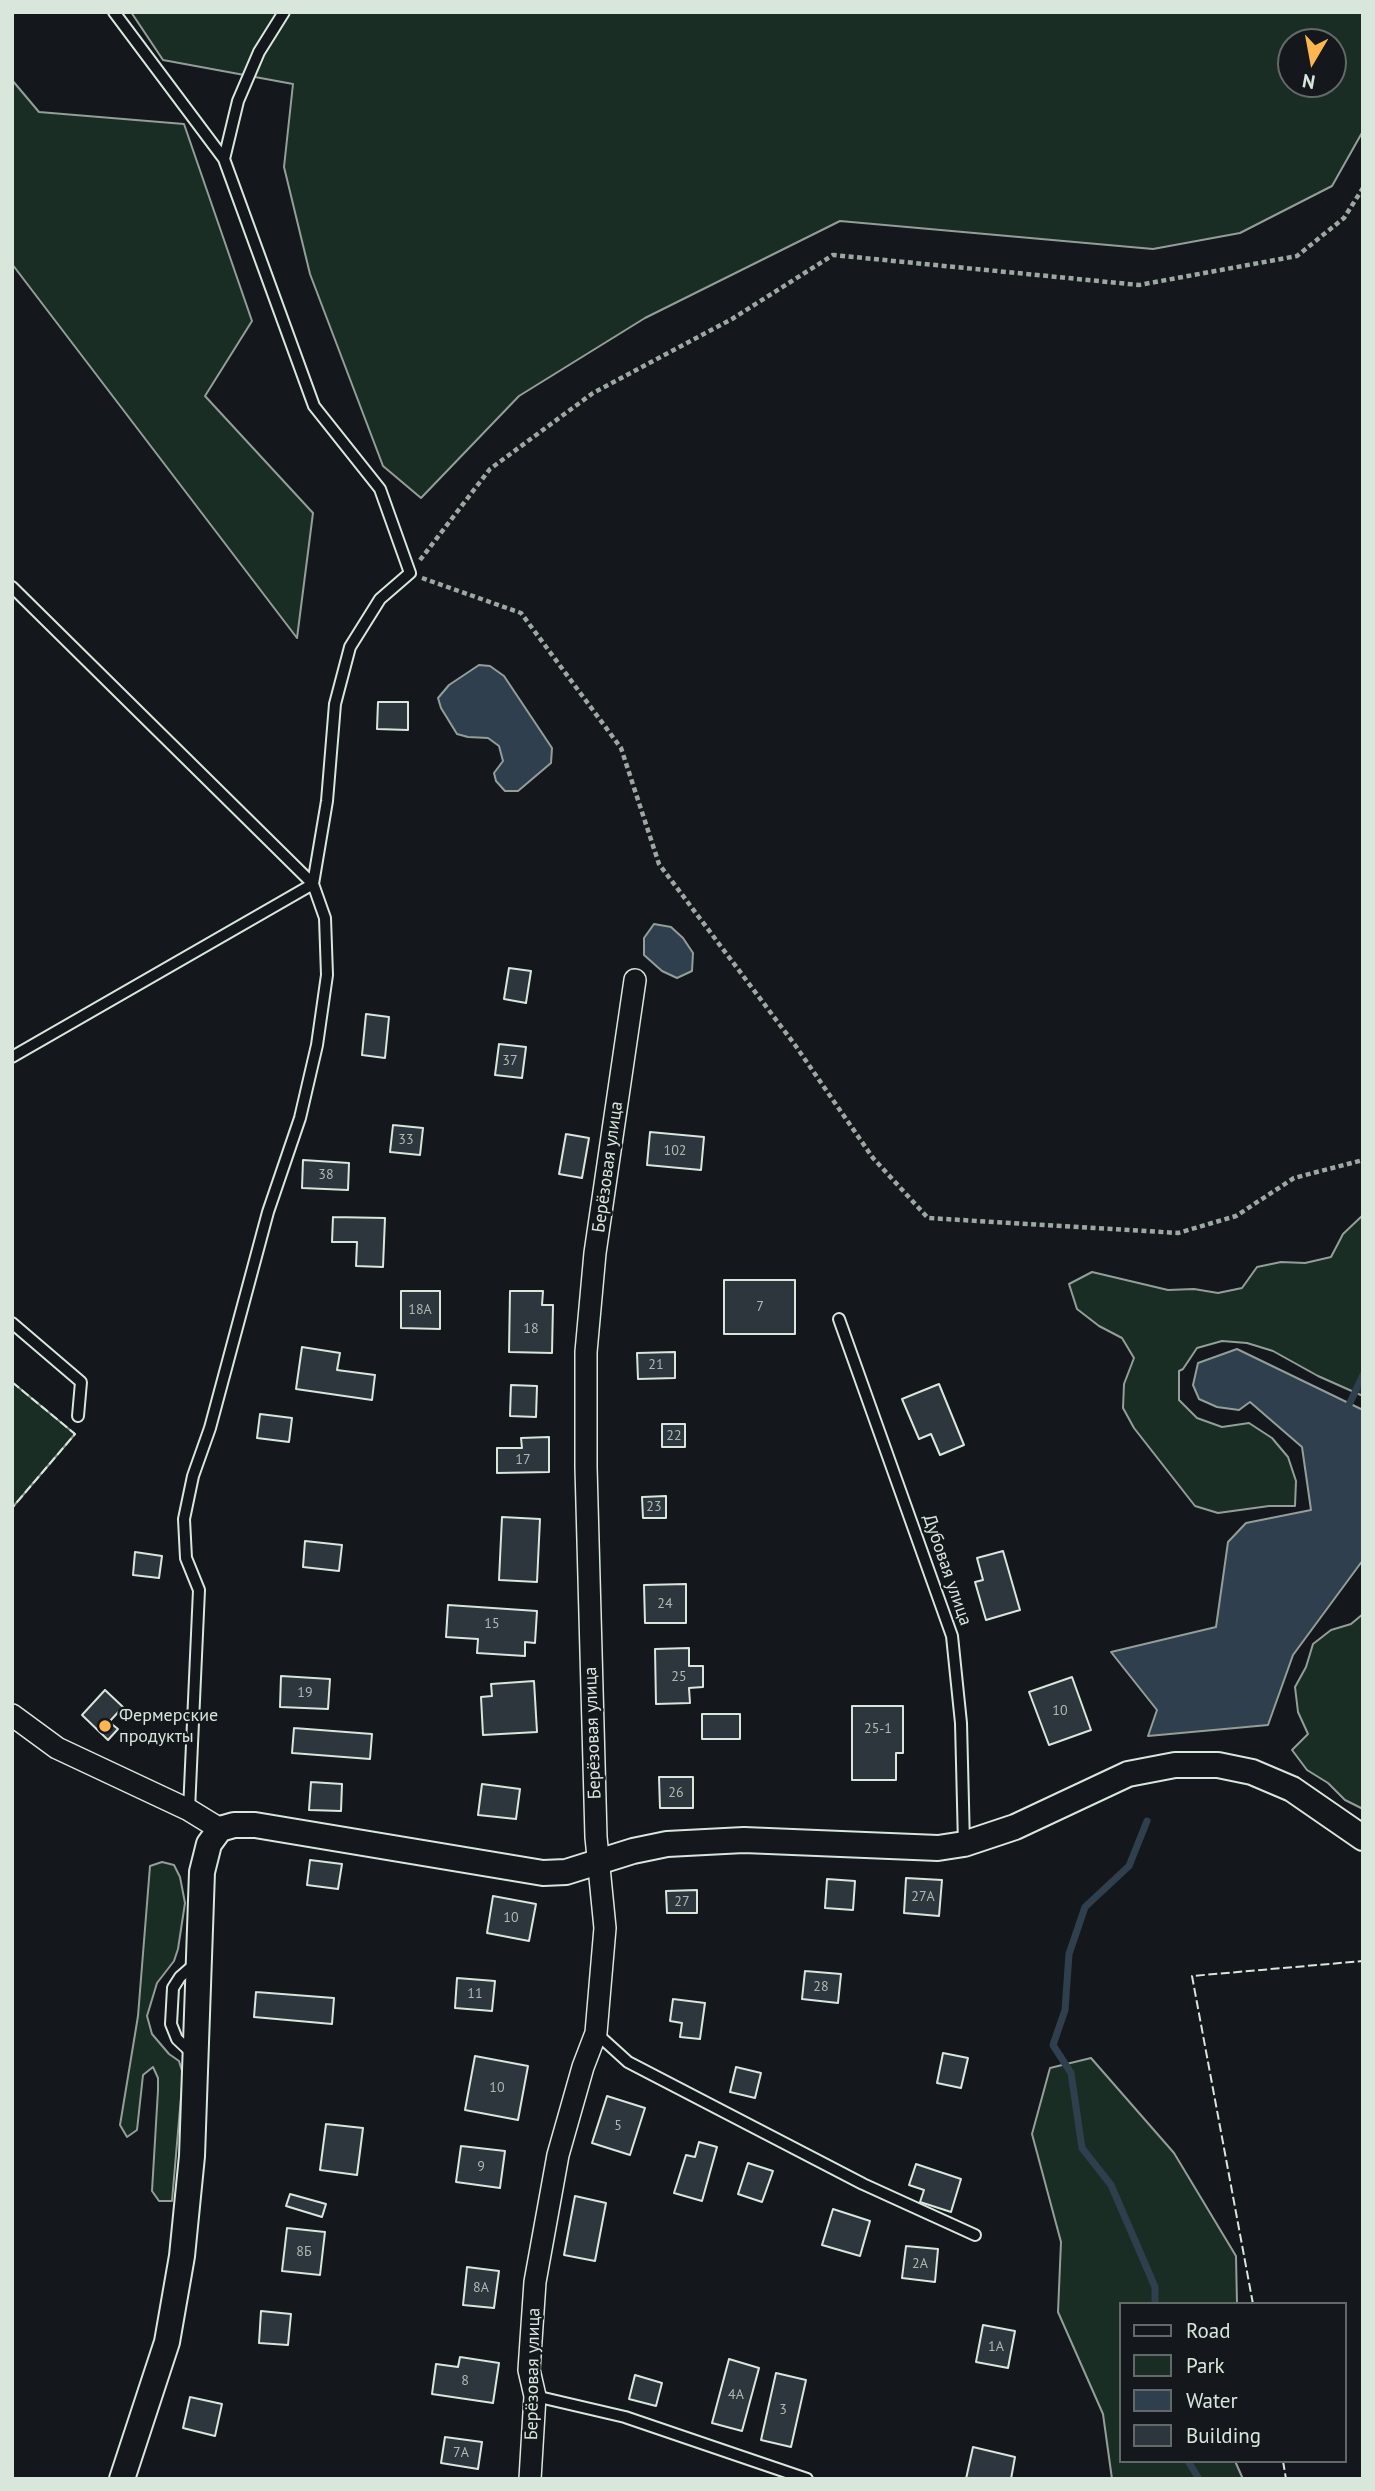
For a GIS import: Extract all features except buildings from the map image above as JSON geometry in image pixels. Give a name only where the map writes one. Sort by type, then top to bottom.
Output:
[{"type":"street","name":"Берёзовая улица","points":[[530,2479],[535,2396],[529,2370],[535,2282],[558,2155],[596,2032],[605,1928],[597,1862],[586,1467],[586,1352],[595,1253],[635,980]]},
{"type":"street","points":[[12,1714],[57,1748],[189,1810],[220,1829]]},
{"type":"street","points":[[122,2479],[167,2342],[182,2256],[192,2156],[202,1872],[209,1844],[220,1829],[234,1825],[256,1825],[543,1873],[566,1872],[633,1851],[667,1844],[744,1840],[938,1848],[964,1844],[1015,1827],[1128,1774],[1175,1765],[1217,1765],[1252,1772],[1292,1789],[1363,1838]]},
{"type":"lane","points":[[114,12],[224,159],[314,406],[380,489],[410,573],[380,599],[350,647],[335,704],[327,801],[313,884]]},
{"type":"lane","points":[[224,159],[238,101],[260,52],[284,12]]},
{"type":"lane","points":[[12,587],[313,884],[325,918],[327,975],[317,1045],[300,1118],[268,1212],[210,1428],[193,1476],[184,1519],[186,1558],[199,1590],[189,1810]]},
{"type":"lane","points":[[12,1057],[313,884]]},
{"type":"lane","name":"Дубовая улица","points":[[839,1319],[952,1636],[961,1724],[964,1844]]},
{"type":"lane","points":[[12,1323],[81,1382],[78,1416]]},
{"type":"lane","points":[[596,2032],[628,2063],[863,2184],[975,2235]]},
{"type":"lane","points":[[535,2396],[625,2417],[807,2479]]},
{"type":"path","points":[[1363,188],[1344,218],[1297,256],[1139,285],[833,255],[732,319],[593,393],[490,469],[410,573],[521,613],[621,748],[659,864],[787,1035],[873,1158],[928,1218],[1178,1233],[1236,1216],[1294,1178],[1363,1160]]},
{"type":"green space","points":[[131,12],[1363,12],[1363,131],[1332,186],[1240,233],[1153,249],[840,221],[645,318],[519,396],[421,498],[383,466],[310,274],[284,167],[293,84],[163,60]]},
{"type":"green space","points":[[12,80],[39,112],[184,124],[252,321],[205,396],[313,513],[297,638],[12,264]]},
{"type":"green space","points":[[1363,1215],[1363,1396],[1318,1376],[1273,1351],[1247,1343],[1222,1341],[1197,1348],[1179,1371],[1179,1400],[1197,1418],[1222,1427],[1249,1423],[1272,1438],[1288,1457],[1296,1481],[1295,1506],[1269,1506],[1218,1513],[1195,1506],[1134,1428],[1123,1408],[1124,1384],[1134,1358],[1122,1338],[1099,1326],[1077,1309],[1069,1284],[1092,1272],[1168,1290],[1194,1289],[1218,1293],[1242,1288],[1257,1267],[1281,1262],[1305,1263],[1331,1257],[1343,1234]]},
{"type":"green space","points":[[12,1382],[75,1434],[12,1508]]},
{"type":"green space","points":[[1363,1614],[1363,1809],[1345,1800],[1328,1783],[1307,1770],[1292,1750],[1308,1734],[1298,1712],[1295,1687],[1306,1667],[1313,1644],[1331,1630],[1351,1624]]},
{"type":"green space","points":[[162,1862],[174,1865],[180,1877],[185,1903],[174,1961],[157,1983],[147,2016],[152,2034],[169,2054],[179,2061],[183,2074],[172,2201],[159,2201],[152,2191],[158,2090],[158,2078],[153,2067],[143,2075],[137,2130],[127,2137],[120,2125],[138,2016],[150,1866]]},
{"type":"green space","points":[[1091,2058],[1174,2153],[1236,2256],[1237,2302],[1120,2302],[1120,2463],[1236,2463],[1243,2479],[1112,2479],[1103,2414],[1058,2312],[1061,2242],[1032,2134],[1050,2068]]},
{"type":"water","points":[[479,665],[490,666],[504,676],[552,748],[551,763],[518,791],[505,791],[496,781],[494,773],[503,761],[499,746],[488,738],[457,734],[441,708],[438,698],[449,685]]},
{"type":"water","points":[[654,924],[671,927],[683,938],[693,953],[692,971],[677,978],[662,971],[644,955],[644,938]]},
{"type":"water","points":[[1237,1349],[1363,1410],[1363,1560],[1293,1655],[1268,1725],[1148,1736],[1157,1710],[1111,1652],[1216,1627],[1228,1542],[1246,1523],[1311,1510],[1302,1447],[1250,1402],[1239,1410],[1217,1407],[1199,1399],[1193,1385],[1198,1363]]},
{"type":"waterway","points":[[1347,1409],[1363,1375]]},
{"type":"waterway","points":[[1147,1821],[1129,1866],[1085,1907],[1069,1954],[1065,2010],[1053,2045],[1071,2073],[1082,2148],[1111,2185],[1155,2287],[1155,2302]]},
{"type":"waterway","points":[[1189,2463],[1199,2479]]},
{"type":"fence","points":[[12,1382],[75,1434],[12,1508]]},
{"type":"fence","points":[[1253,2302],[1192,1976],[1363,1961]]},
{"type":"fence","points":[[1283,2463],[1286,2479]]},
{"type":"place","name":"Фермерские продукты","points":[[105,1726]]}]
